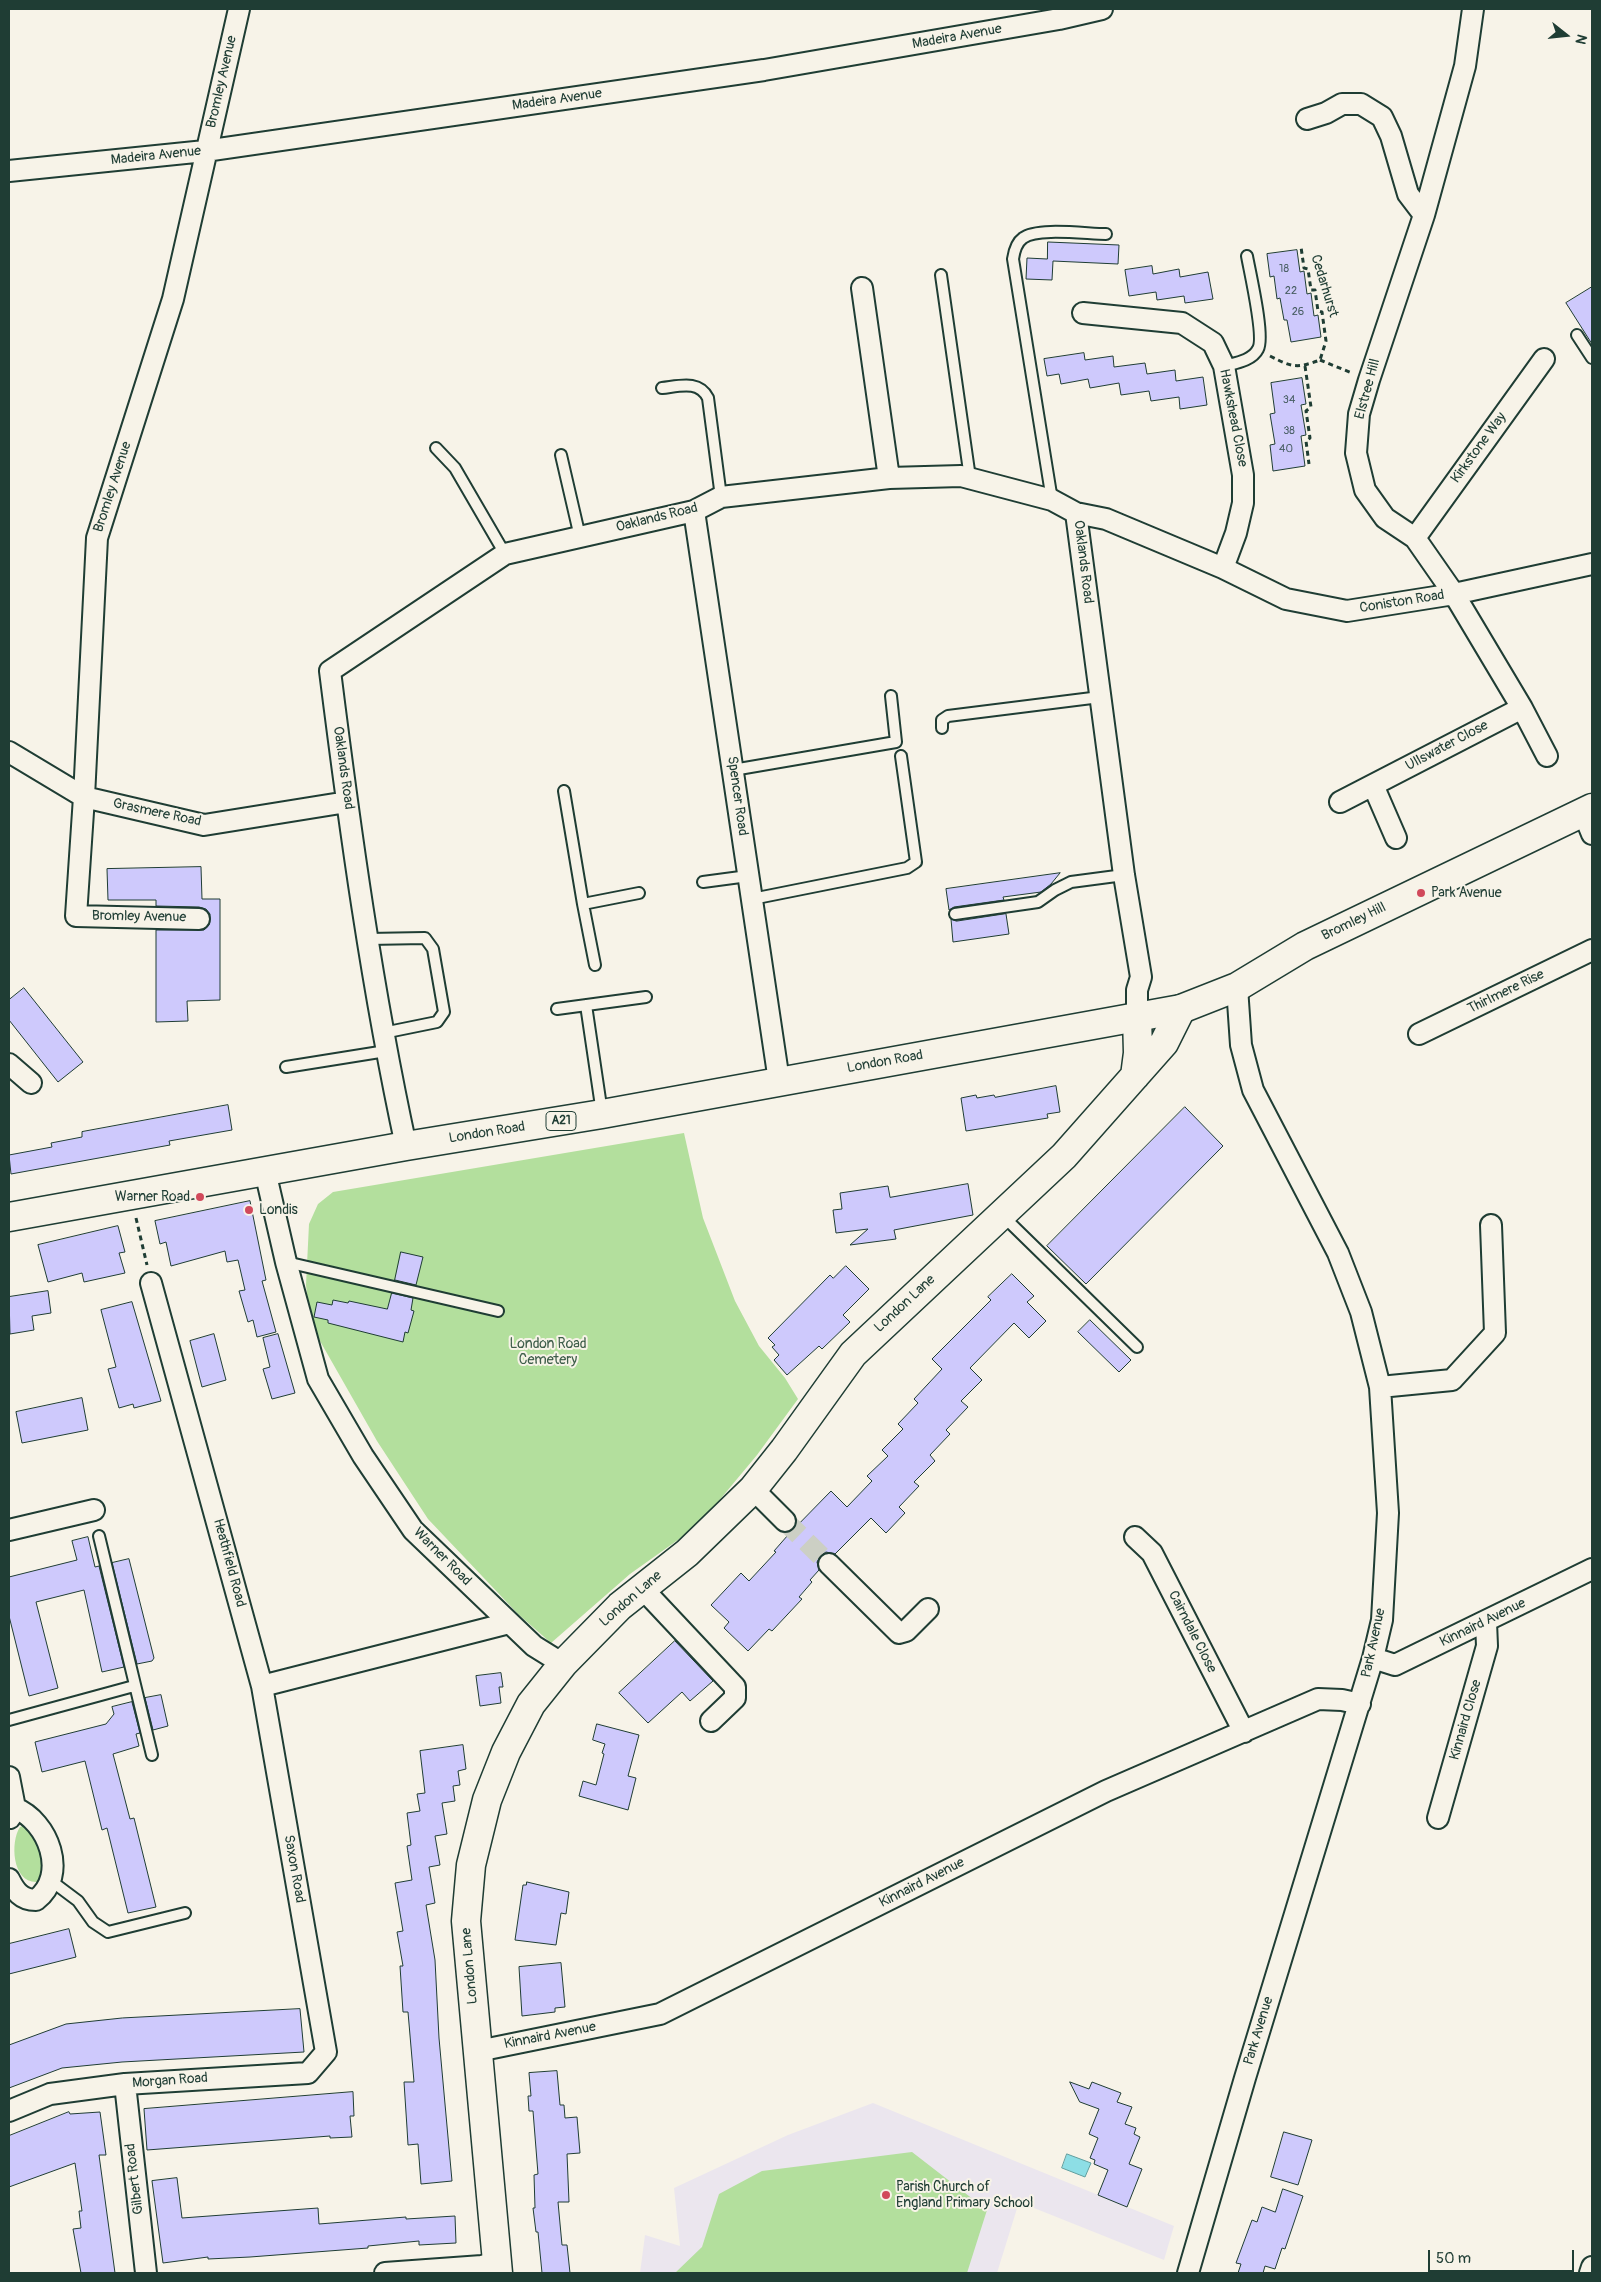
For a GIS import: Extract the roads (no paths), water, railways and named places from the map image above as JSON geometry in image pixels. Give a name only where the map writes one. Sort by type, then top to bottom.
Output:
[{"type":"main road","name":"Bromley Hill","points":[[1125,1019],[1181,1009],[1237,987],[1305,946],[1589,818]]},
{"type":"main road","name":"London Lane","points":[[498,2268],[466,1921],[470,1865],[487,1800],[506,1752],[531,1704],[562,1664],[620,1606],[687,1553],[753,1489],[784,1450],[853,1354],[919,1290],[1003,1215],[1064,1156],[1164,1043],[1181,1009]]},
{"type":"main road","points":[[1125,1019],[1138,1053],[1135,1076]]},
{"type":"main road","name":"London Road","points":[[9,1217],[406,1146],[602,1114],[1125,1019]]},
{"type":"street","name":"Bromley Avenue","points":[[199,919],[76,916],[97,538],[173,300],[205,151],[239,9]]},
{"type":"street","name":"Madeira Avenue","points":[[9,171],[205,151],[764,70],[1059,19],[1102,9]]},
{"type":"street","name":"Elstree Hill","points":[[1454,594],[1415,538],[1384,518],[1365,490],[1356,453],[1359,414],[1424,215],[1465,66],[1473,9]]},
{"type":"street","points":[[1307,119],[1326,113],[1342,104],[1361,104],[1382,117],[1391,136],[1408,194],[1424,215]]},
{"type":"street","points":[[862,288],[889,478]]},
{"type":"street","name":"Hawkshead Close","points":[[1083,314],[1182,323],[1213,343],[1224,366],[1243,475],[1243,503],[1236,533],[1223,568]]},
{"type":"street","name":"Kirkstone Way","points":[[1415,538],[1544,359]]},
{"type":"street","name":"Oaklands Road","points":[[406,1146],[385,1042],[368,939],[347,802],[330,671],[506,554],[694,511],[722,497],[889,478],[961,476],[1052,500],[1076,513],[1124,879],[1141,977],[1125,1019]]},
{"type":"street","name":"Spencer Road","points":[[694,511],[779,1081]]},
{"type":"street","name":"Coniston Road","points":[[1076,513],[1106,519],[1223,568],[1286,599],[1347,611],[1454,594],[1592,564]]},
{"type":"street","points":[[1454,594],[1522,708],[1547,756]]},
{"type":"street","name":"Ullswater Close","points":[[1340,802],[1522,708]]},
{"type":"street","name":"Grasmere Road","points":[[9,752],[84,797],[204,824],[347,802]]},
{"type":"street","points":[[1373,785],[1396,838]]},
{"type":"street","name":"Thirlmere Rise","points":[[1419,1034],[1592,950]]},
{"type":"street","name":"Park Avenue","points":[[1188,2273],[1245,2078],[1373,1658],[1382,1620],[1388,1514],[1380,1387],[1361,1312],[1338,1253],[1253,1090],[1241,1045],[1237,987]]},
{"type":"street","points":[[9,1064],[31,1083]]},
{"type":"street","name":"Warner Road","points":[[265,1171],[286,1262],[318,1379],[363,1456],[413,1530],[534,1646],[562,1664]]},
{"type":"street","points":[[1380,1387],[1452,1380],[1495,1333],[1491,1225]]},
{"type":"street","name":"Heathfield Road","points":[[151,1283],[262,1686]]},
{"type":"street","points":[[753,1489],[785,1521]]},
{"type":"street","points":[[9,1530],[94,1510]]},
{"type":"street","name":"Cairndale Close","points":[[1135,1537],[1152,1553],[1244,1732]]},
{"type":"street","points":[[829,1564],[899,1633],[906,1631],[928,1609]]},
{"type":"street","name":"Kinnaird Avenue","points":[[1373,1658],[1395,1665],[1592,1569]]},
{"type":"street","points":[[642,1588],[735,1687],[735,1698],[712,1720]]},
{"type":"street","name":"Kinnaird Close","points":[[1438,1818],[1487,1646],[1486,1622]]},
{"type":"street","points":[[262,1686],[509,1623]]},
{"type":"street","name":"Saxon Road","points":[[262,1686],[326,2052]]},
{"type":"street","name":"Kinnaird Avenue","points":[[478,2051],[660,2014],[1106,1791],[1318,1699],[1342,1700],[1360,1704]]},
{"type":"street","points":[[9,1777],[12,1814],[33,1819],[45,1833],[51,1857],[50,1880],[42,1896],[36,1900],[28,1900],[22,1897],[13,1888],[9,1879]]},
{"type":"street","name":"Morgan Road","points":[[9,2111],[50,2094],[125,2084],[308,2073],[326,2052]]},
{"type":"street","name":"Gilbert Road","points":[[125,2084],[146,2273]]},
{"type":"street","points":[[385,2273],[482,2266],[498,2268]]},
{"type":"street","points":[[1590,2273],[1592,2267]]},
{"type":"lane","points":[[1052,500],[1013,259],[1015,249],[1022,238],[1034,233],[1106,234]]},
{"type":"lane","points":[[1224,366],[1245,361],[1258,350],[1261,336],[1247,256]]},
{"type":"lane","points":[[941,275],[970,478]]},
{"type":"lane","points":[[1577,335],[1592,358]]},
{"type":"lane","points":[[662,388],[687,385],[704,390],[708,398],[722,497]]},
{"type":"lane","points":[[436,448],[455,468],[506,554]]},
{"type":"lane","points":[[561,455],[580,537]]},
{"type":"lane","points":[[733,770],[896,742],[891,696]]},
{"type":"lane","points":[[942,728],[942,720],[948,716],[1100,697]]},
{"type":"lane","points":[[752,899],[907,868],[916,862],[901,756]]},
{"type":"lane","points":[[564,790],[594,965]]},
{"type":"lane","points":[[703,882],[748,876]]},
{"type":"lane","points":[[955,914],[1038,902],[1071,882],[1124,879]]},
{"type":"lane","points":[[583,904],[639,893]]},
{"type":"lane","points":[[286,1067],[385,1042],[437,1022],[444,1012],[433,949],[425,938],[368,939]]},
{"type":"lane","points":[[557,1009],[646,997]]},
{"type":"lane","points":[[586,1005],[602,1114]]},
{"type":"lane","points":[[1003,1215],[1137,1347]]},
{"type":"lane","points":[[286,1262],[498,1311]]},
{"type":"lane","points":[[99,1536],[152,1756]]},
{"type":"lane","points":[[9,1720],[134,1686]]},
{"type":"lane","points":[[50,1880],[78,1901],[93,1922],[108,1932],[185,1913]]},
{"type":"water","points":[[1067,2154],[1091,2163],[1085,2177],[1062,2168]]},
{"type":"tunnel","points":[[785,1521],[829,1564]]},
{"type":"place","name":"Park Avenue","points":[[1421,893]]},
{"type":"place","name":"Warner Road","points":[[200,1197]]},
{"type":"place","name":"Londis","points":[[249,1210]]},
{"type":"place","name":"Parish Church of England Primary School","points":[[886,2195]]},
{"type":"park label","name":"London Road Cemetery","points":[[548,1352]]}]
